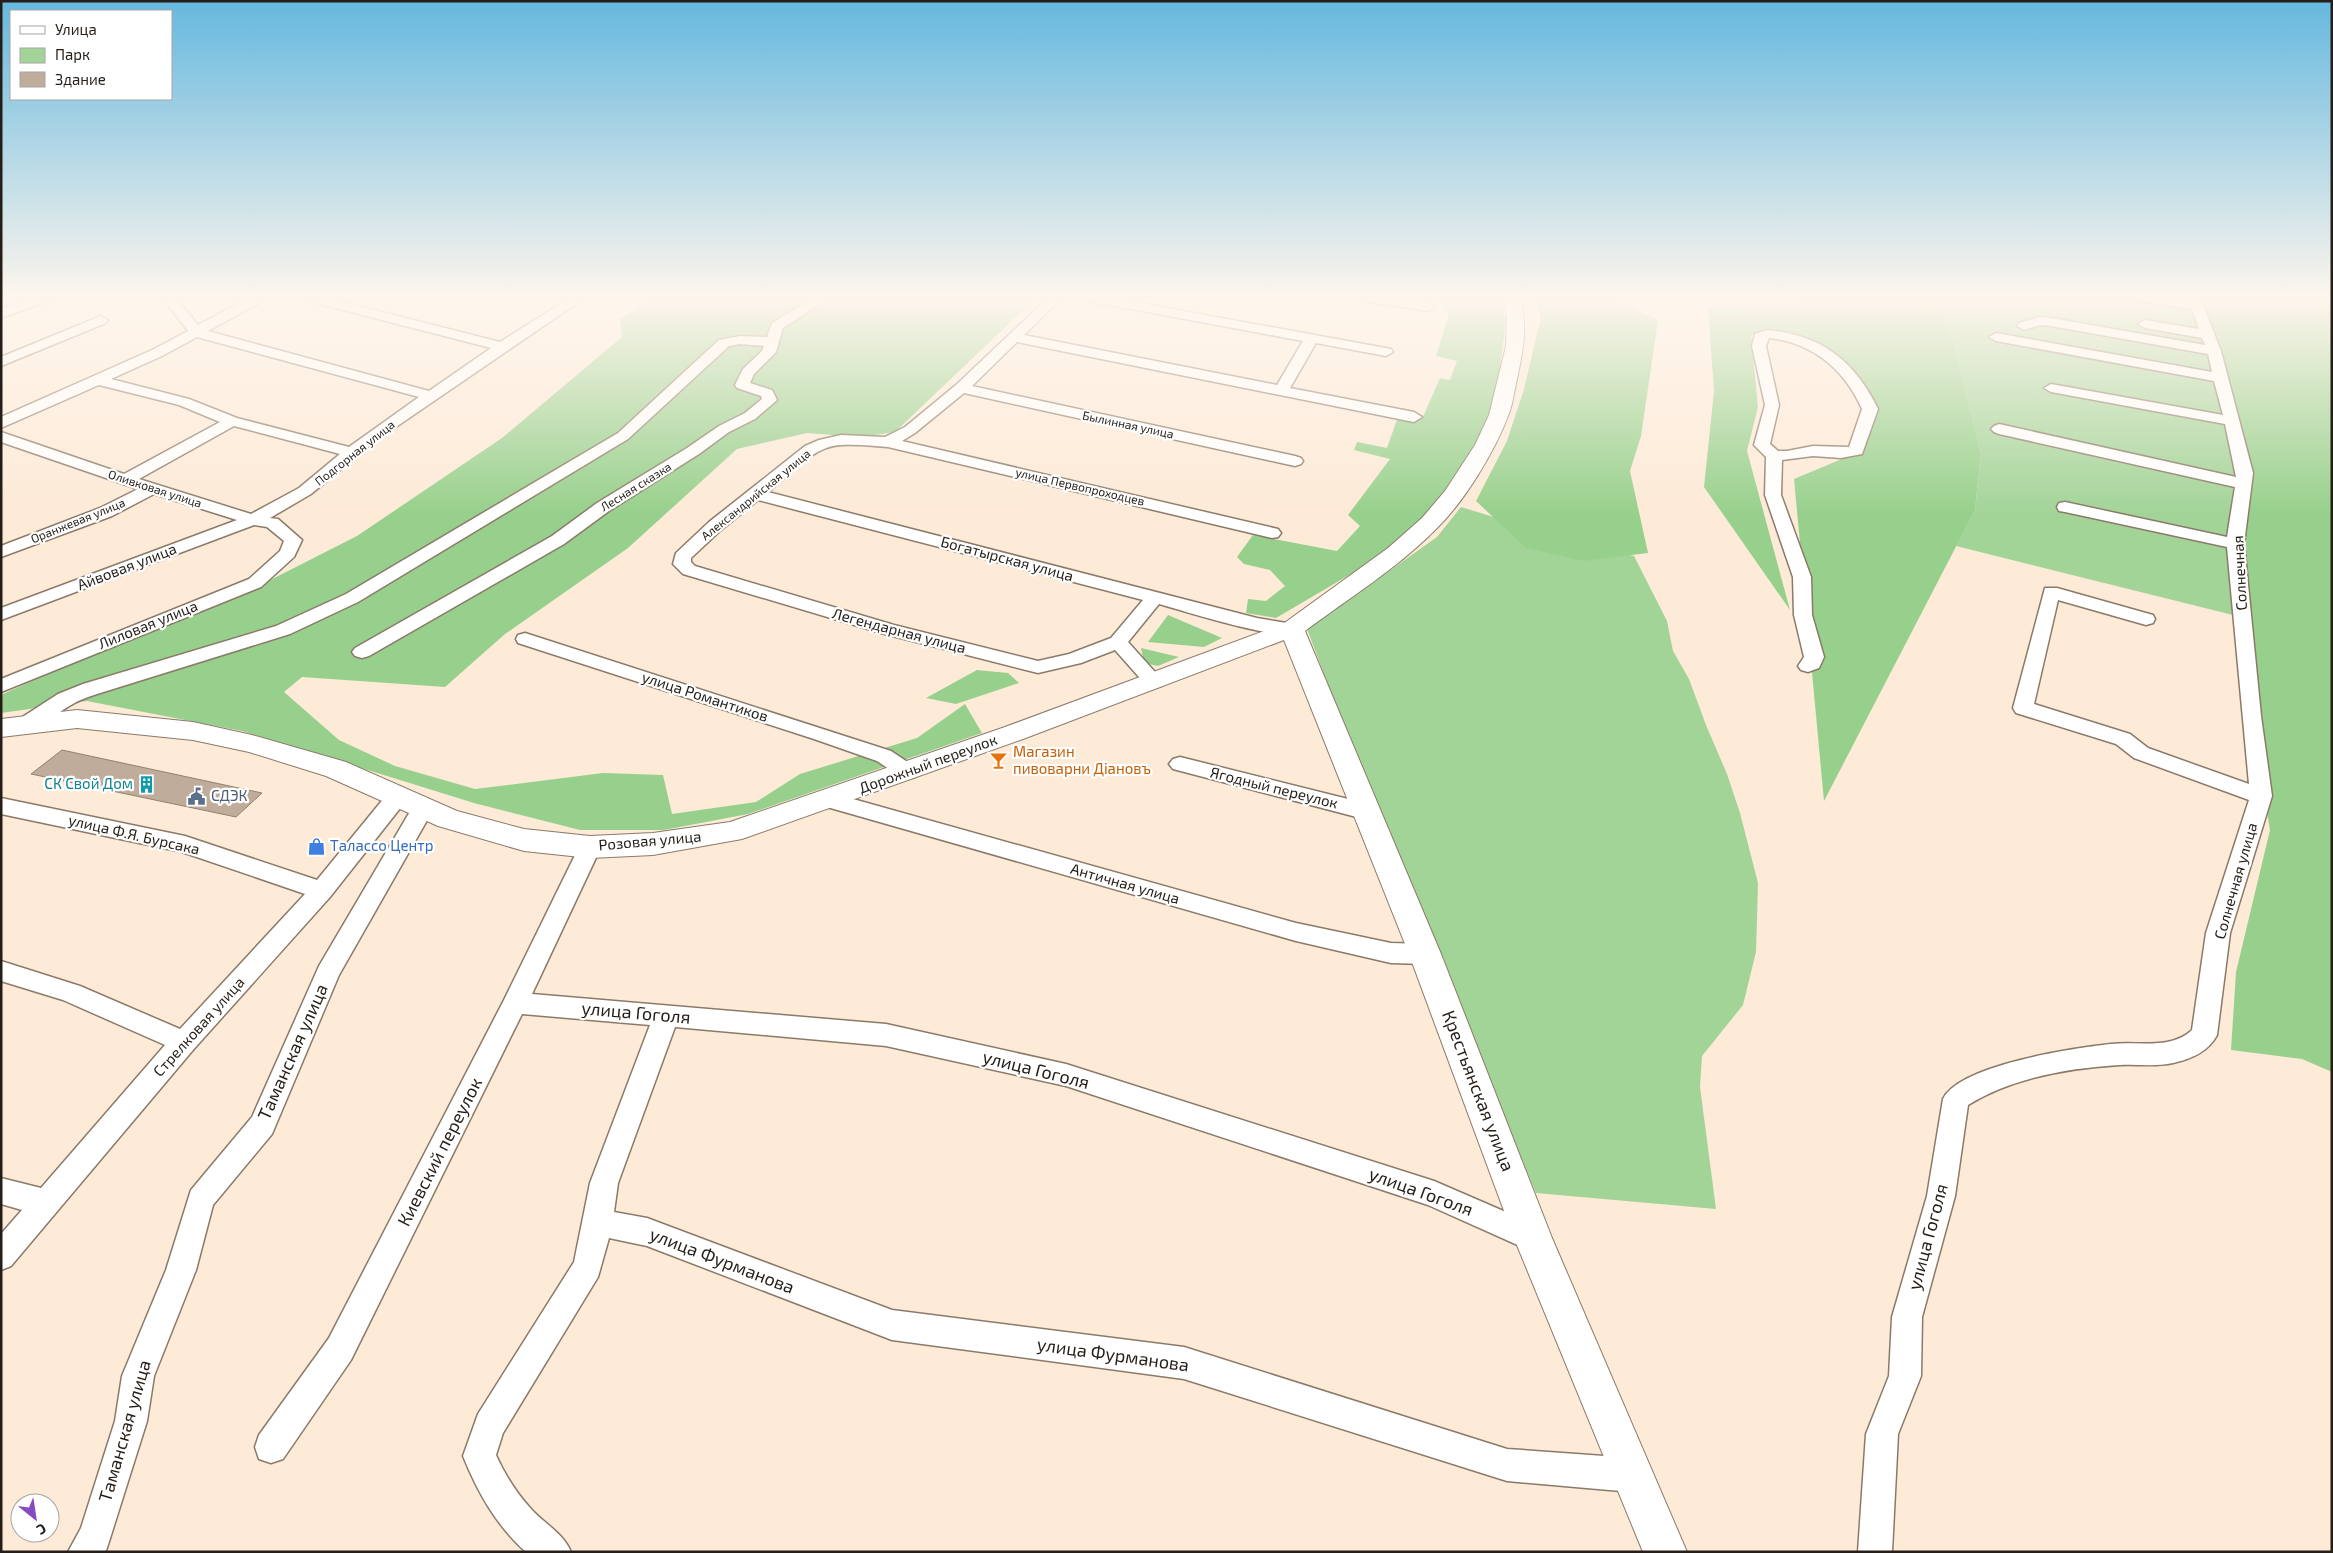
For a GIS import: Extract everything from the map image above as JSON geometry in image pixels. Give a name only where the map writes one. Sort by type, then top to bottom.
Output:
[{"type":"main road","name":"Дорожный переулок","points":[[732,832],[908,772],[1154,682],[1292,629],[1396,553],[1430,523],[1453,495],[1485,445],[1499,415],[1510,369]]},
{"type":"main road","name":"Крестьянская улица","points":[[1292,629],[1425,954],[1533,1238],[1665,1552]]},
{"type":"main road","name":"Розовая улица","points":[[1,728],[28,723],[77,719],[123,722],[193,731],[252,744],[336,769],[448,819],[524,840],[590,847],[653,844],[732,832]]},
{"type":"street","points":[[1,423],[121,369]]},
{"type":"street","points":[[334,369],[431,396]]},
{"type":"street","name":"Подгорная улица","points":[[253,520],[305,491],[369,439],[469,369]]},
{"type":"street","points":[[28,723],[66,699],[82,692],[283,630],[352,598],[623,436],[695,369]]},
{"type":"street","name":"Лесная сказка","points":[[362,652],[558,540],[603,507],[693,451],[724,429],[750,416],[770,400],[767,393],[742,385],[751,369]]},
{"type":"street","points":[[888,442],[910,430],[979,369]]},
{"type":"street","points":[[1177,369],[1414,417]]},
{"type":"street","points":[[1281,390],[1293,369]]},
{"type":"street","points":[[1764,369],[1772,405],[1762,445],[1774,455],[1787,456],[1813,451],[1841,453],[1856,451],[1870,409],[1864,394],[1843,369]]},
{"type":"street","points":[[2174,369],[2221,378]]},
{"type":"street","name":"Солнечная","points":[[2219,369],[2246,473],[2235,544],[2251,716],[2261,796]]},
{"type":"street","points":[[98,380],[184,402],[232,421],[353,453]]},
{"type":"street","name":"Былинная улица","points":[[960,388],[1295,461]]},
{"type":"street","points":[[2051,388],[2232,421]]},
{"type":"street","points":[[125,480],[232,421]]},
{"type":"street","points":[[1999,430],[2244,484]]},
{"type":"street","name":"Оливковая улица","points":[[1,437],[125,480],[253,520],[272,523],[293,540],[288,553]]},
{"type":"street","name":"Александрийская улица","points":[[682,564],[682,557],[715,526],[811,449],[825,443],[841,440],[888,442]]},
{"type":"street","name":"улица Первопроходцев","points":[[888,442],[1272,533]]},
{"type":"street","points":[[1774,455],[1776,465],[1773,495],[1802,578],[1803,616],[1814,657],[1812,664],[1808,666]]},
{"type":"street","name":"Оранжевая улица","points":[[1,552],[106,512],[154,488]]},
{"type":"street","name":"Богатырская улица","points":[[756,494],[1257,624],[1292,629]]},
{"type":"street","points":[[2066,507],[2235,544]]},
{"type":"street","name":"Айвовая улица","points":[[1,614],[253,520]]},
{"type":"street","name":"Лиловая улица","points":[[1,686],[255,582],[288,553]]},
{"type":"street","name":"Легендарная улица","points":[[682,564],[689,570],[888,629],[1038,667],[1074,659],[1118,642]]},
{"type":"street","points":[[2146,619],[2051,592],[2023,708],[2123,739],[2141,753],[2261,796]]},
{"type":"street","points":[[1154,598],[1118,642],[1154,682]]},
{"type":"street","name":"улица Романтиков","points":[[526,639],[884,756],[908,772]]},
{"type":"street","name":"Ягодный переулок","points":[[1180,764],[1368,812]]},
{"type":"street","name":"Солнечная улица","points":[[2129,1053],[2162,1054],[2197,1044],[2204,1035],[2218,933],[2261,796]]},
{"type":"street","name":"Стрелковая улица","points":[[1,1256],[184,1042],[322,891],[397,797]]},
{"type":"street","name":"Античная улица","points":[[828,800],[1296,932],[1391,953],[1425,954]]},
{"type":"street","name":"улица Ф.Я. Бурсака","points":[[1,806],[185,844],[322,891]]},
{"type":"street","name":"Таманская улица","points":[[85,1552],[95,1536],[131,1421],[138,1376],[181,1270],[201,1199],[262,1124],[328,973],[423,808]]},
{"type":"street","name":"Киевский переулок","points":[[271,1447],[340,1349],[515,1003],[590,847]]},
{"type":"street","points":[[1,971],[34,979],[78,994],[184,1042]]},
{"type":"street","name":"улица Гоголя","points":[[515,1003],[886,1035],[1066,1075],[1434,1194],[1533,1238]]},
{"type":"street","points":[[554,1552],[538,1541],[505,1506],[490,1483],[479,1456],[489,1425],[588,1267],[604,1183],[667,1015]]},
{"type":"street","name":"улица Гоголя","points":[[1875,1552],[1882,1434],[1905,1376],[1907,1317],[1941,1196],[1956,1099],[1974,1087],[2030,1069],[2129,1053]]},
{"type":"street","points":[[1,1191],[48,1203]]},
{"type":"street","name":"улица Фурманова","points":[[598,1222],[647,1232],[892,1325],[1184,1364],[1507,1465],[1632,1476]]},
{"type":"green space","points":[[583,369],[961,369],[895,432],[860,437],[807,433],[737,449],[628,548],[505,634],[445,687],[302,677],[284,692],[339,740],[395,766],[475,789],[603,773],[663,775],[672,814],[756,802],[800,774],[917,738],[965,704],[982,733],[748,814],[664,830],[580,830],[474,803],[242,731],[87,701],[1,713],[1,695],[85,657],[239,596],[357,536],[502,438]]},
{"type":"green space","points":[[1454,369],[1500,369],[1496,398],[1483,435],[1440,499],[1411,532],[1373,561],[1276,618],[1246,613],[1248,599],[1266,601],[1285,586],[1270,570],[1244,564],[1237,557],[1253,535],[1337,551],[1360,526],[1348,515],[1390,459],[1354,450],[1357,442],[1387,448],[1398,417],[1422,419],[1440,378],[1450,380]]},
{"type":"green space","points":[[1529,369],[1651,369],[1641,436],[1630,471],[1648,553],[1584,561],[1526,548],[1476,501],[1507,441]]},
{"type":"green space","points":[[1712,369],[1754,369],[1758,407],[1747,451],[1790,610],[1704,487],[1714,391]]},
{"type":"green space","points":[[1841,369],[1960,369],[1981,454],[1975,510],[1824,801],[1794,479],[1861,451],[1867,394]]},
{"type":"green space","points":[[1960,369],[2215,369],[2245,473],[2249,619],[1956,546],[1975,510],[1981,454]]},
{"type":"green space","points":[[2215,369],[2332,369],[2332,1072],[2302,1059],[2231,1050],[2236,972],[2270,830],[2251,716],[2242,591],[2245,473]]},
{"type":"green space","points":[[1461,507],[1589,546],[1634,556],[1667,621],[1673,651],[1689,679],[1727,774],[1740,813],[1758,883],[1756,952],[1743,1005],[1702,1056],[1700,1087],[1716,1209],[1536,1193],[1352,748],[1307,629],[1437,537]]},
{"type":"green space","points":[[1168,615],[1222,638],[1204,647],[1148,642]]},
{"type":"green space","points":[[1141,648],[1179,657],[1158,666],[1144,663]]},
{"type":"green space","points":[[977,670],[1008,673],[1019,683],[956,704],[926,698]]},
{"type":"building","name":"СК Свой Дом","points":[[62,750],[262,793],[236,817],[31,774]]},
{"type":"place","name":"Магазин пивоварни Дiановъ","points":[[999,761]]},
{"type":"place","name":"СК Свой Дом","points":[[147,784]]},
{"type":"place","name":"СДЭК","points":[[197,796]]},
{"type":"place","name":"Талассо Центр","points":[[316,846]]}]
